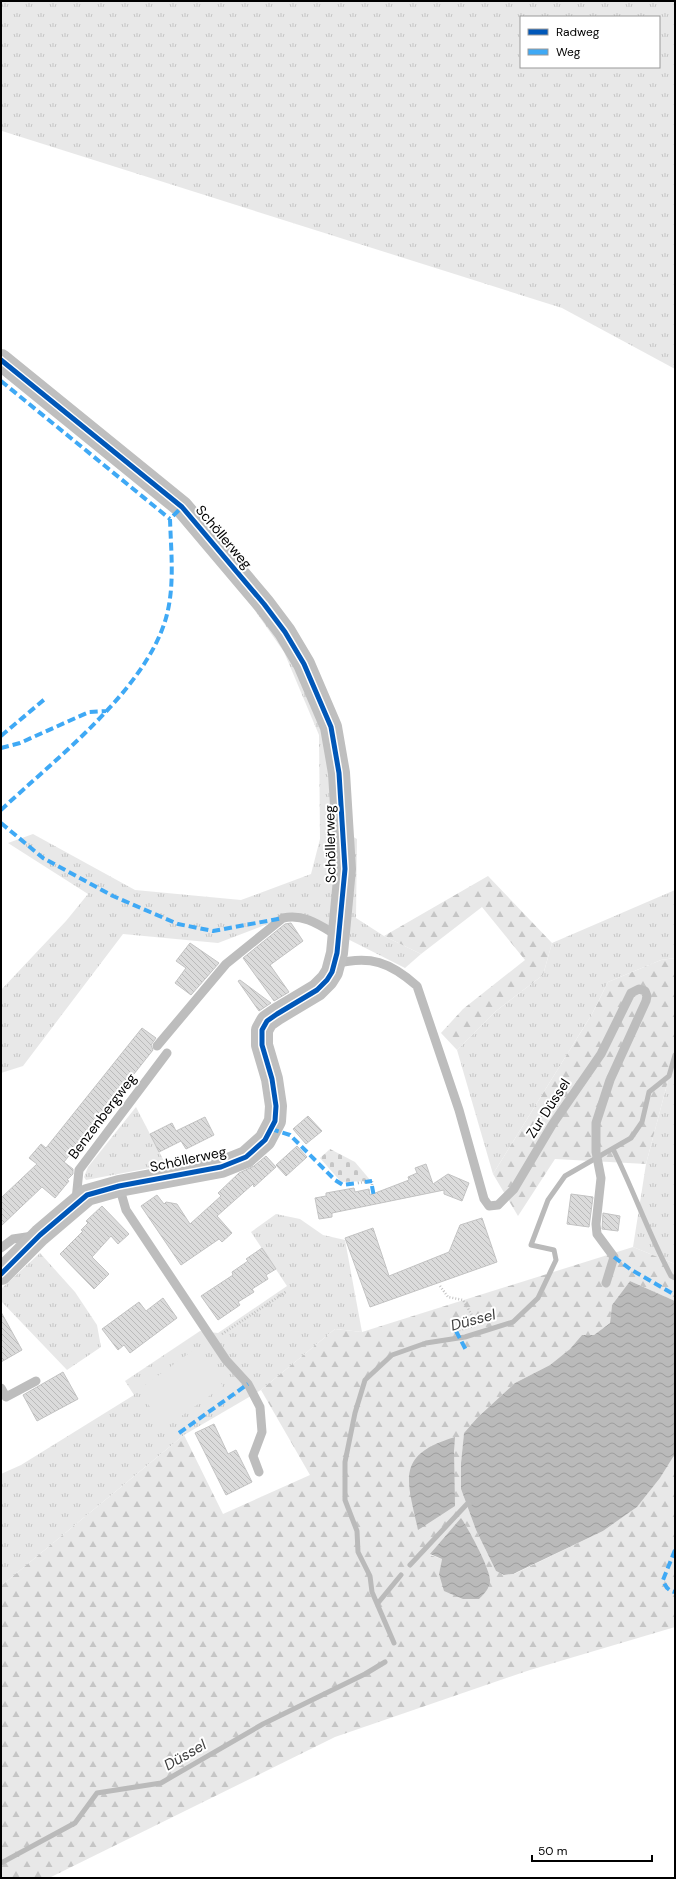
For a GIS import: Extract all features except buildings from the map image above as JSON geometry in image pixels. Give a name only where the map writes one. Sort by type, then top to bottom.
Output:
[{"type":"street","name":"Schöllerweg","points":[[1,360],[182,507],[264,604],[304,664],[331,727],[339,773],[345,869],[338,936],[332,972],[323,986],[271,1018],[262,1030],[262,1045],[273,1084],[276,1110],[272,1129],[260,1146],[246,1157],[221,1166],[90,1193],[76,1202],[1,1274]]},
{"type":"lane","points":[[157,1046],[226,964],[283,918],[293,916],[302,917],[338,936]]},
{"type":"lane","name":"Zur Düssel","points":[[334,965],[353,960],[382,962],[401,972],[417,986],[448,1074],[484,1199],[489,1206],[498,1204],[514,1189],[552,1125],[601,1054],[631,993],[639,989],[643,990],[647,996],[646,1001],[610,1080],[596,1123],[596,1152],[600,1178],[596,1224],[597,1234],[614,1257],[606,1283]]},
{"type":"lane","name":"Benzenbergweg","points":[[76,1202],[78,1170],[167,1053]]},
{"type":"lane","points":[[119,1186],[126,1210],[226,1360],[248,1384],[260,1407],[262,1432],[253,1456],[259,1472]]},
{"type":"lane","points":[[1,1248],[13,1239],[40,1235]]},
{"type":"lane","points":[[1,1388],[6,1397],[36,1381]]},
{"type":"path","points":[[358,1183],[365,1182]]},
{"type":"path","points":[[440,1286],[448,1297],[464,1300],[473,1317],[474,1326],[456,1331]]},
{"type":"path","points":[[213,1340],[287,1291]]},
{"type":"green space","points":[[1,1],[675,1],[675,369],[562,308],[2,131]]},
{"type":"green space","points":[[257,604],[315,701],[350,835],[357,839],[356,918],[384,936],[421,954],[405,968],[314,922],[283,918],[218,943],[123,934],[23,1066],[1,1073],[1,990],[66,921],[88,894],[8,843],[33,834],[135,890],[241,900],[311,874],[320,839],[319,735],[284,652],[251,605]]},
{"type":"green space","points":[[488,876],[552,943],[543,975],[496,1011],[457,1050],[441,1033],[463,1009],[525,960],[482,907],[421,954],[384,936]]},
{"type":"green space","points":[[675,890],[675,958],[661,960],[608,982],[592,1014],[493,1174],[457,1050],[496,1011],[543,975],[552,943]]},
{"type":"green space","points":[[675,958],[675,1054],[646,1164],[555,1159],[518,1216],[493,1174],[592,1014],[608,982],[661,960]]},
{"type":"green space","points":[[675,1054],[675,1264],[633,1247],[646,1164]]},
{"type":"green space","points":[[136,1107],[166,1165],[86,1180],[84,1177],[88,1167]]},
{"type":"green space","points":[[330,1149],[355,1162],[371,1181],[341,1182],[320,1158]]},
{"type":"green space","points":[[276,1214],[300,1219],[323,1235],[345,1240],[362,1332],[335,1329],[261,1390],[184,1435],[1,1586],[1,1474],[21,1465],[134,1395],[125,1381],[200,1331],[218,1333],[287,1286],[251,1232]]},
{"type":"green space","points":[[633,1247],[675,1264],[675,1301],[630,1281],[612,1305],[610,1323],[594,1335],[582,1335],[570,1349],[550,1365],[515,1383],[477,1418],[464,1433],[461,1463],[461,1489],[476,1530],[496,1571],[504,1575],[514,1574],[603,1531],[637,1507],[660,1478],[675,1454],[675,1627],[530,1670],[335,1737],[49,1878],[1,1878],[1,1586],[184,1435],[223,1514],[310,1475],[261,1390],[335,1329],[362,1332]],"holes":[[[466,1526],[487,1568],[490,1579],[439,1574],[442,1559],[430,1555]]]},
{"type":"green space","points":[[40,1253],[75,1292],[97,1325],[101,1347],[67,1370],[1,1301],[1,1289]]},
{"type":"green space","points":[[195,1349],[223,1386],[165,1428],[138,1390]]},
{"type":"water","points":[[630,1281],[675,1301],[675,1454],[660,1478],[637,1507],[603,1531],[513,1574],[504,1575],[496,1571],[476,1530],[461,1489],[461,1463],[464,1433],[477,1418],[515,1383],[550,1365],[570,1349],[582,1335],[594,1335],[610,1323],[612,1305]]},
{"type":"water","points":[[455,1437],[455,1506],[418,1530],[409,1483],[410,1471],[414,1461],[422,1452],[436,1444]]},
{"type":"water","points":[[461,1518],[478,1549],[489,1576],[489,1586],[479,1599],[463,1599],[444,1591],[439,1574],[442,1559],[430,1554]]},
{"type":"waterway","name":"Düssel","points":[[394,1643],[372,1592],[370,1576],[358,1552],[357,1531],[345,1500],[345,1462],[355,1413],[365,1380],[392,1355],[426,1343],[465,1337],[513,1322],[538,1298],[556,1260],[554,1250],[531,1245],[548,1200],[565,1176],[631,1138],[642,1122],[649,1092],[669,1076],[675,1055]]},
{"type":"waterway","points":[[613,1149],[663,1260],[671,1276],[675,1278]]},
{"type":"waterway","points":[[410,1565],[467,1504],[472,1502]]},
{"type":"waterway","points":[[378,1603],[401,1575]]},
{"type":"waterway","name":"Düssel","points":[[1,1863],[75,1823],[97,1793],[161,1783],[263,1724],[365,1674],[385,1662]]},
{"type":"marked path","points":[[1,381],[170,519]]},
{"type":"marked path","points":[[1,810],[96,722],[139,672],[155,645],[166,618],[171,594],[172,569],[170,519],[182,507]]},
{"type":"marked path","points":[[1,736],[46,698]]},
{"type":"marked path","points":[[1,748],[20,743],[89,712],[106,711]]},
{"type":"marked path","points":[[1,823],[43,858],[113,896],[178,924],[213,931],[283,918]]},
{"type":"marked path","points":[[271,1129],[290,1135],[335,1180],[343,1185],[358,1183]]},
{"type":"marked path","points":[[365,1182],[372,1181]]},
{"type":"marked path","points":[[372,1186],[374,1197]]},
{"type":"marked path","points":[[614,1257],[630,1269],[675,1295]]},
{"type":"marked path","points":[[456,1331],[466,1350]]},
{"type":"marked path","points":[[179,1433],[248,1384]]},
{"type":"marked path","points":[[675,1550],[663,1580],[667,1588],[670,1591],[675,1592]]},
{"type":"cycle path","points":[[1,360],[182,507],[264,604],[285,632],[304,664],[331,727],[339,773],[345,869],[337,953],[332,972],[327,980],[317,990],[267,1021],[262,1030],[262,1045],[272,1079],[276,1106],[275,1121],[265,1140],[246,1157],[221,1167],[119,1186],[87,1195],[40,1235],[1,1274]]}]
